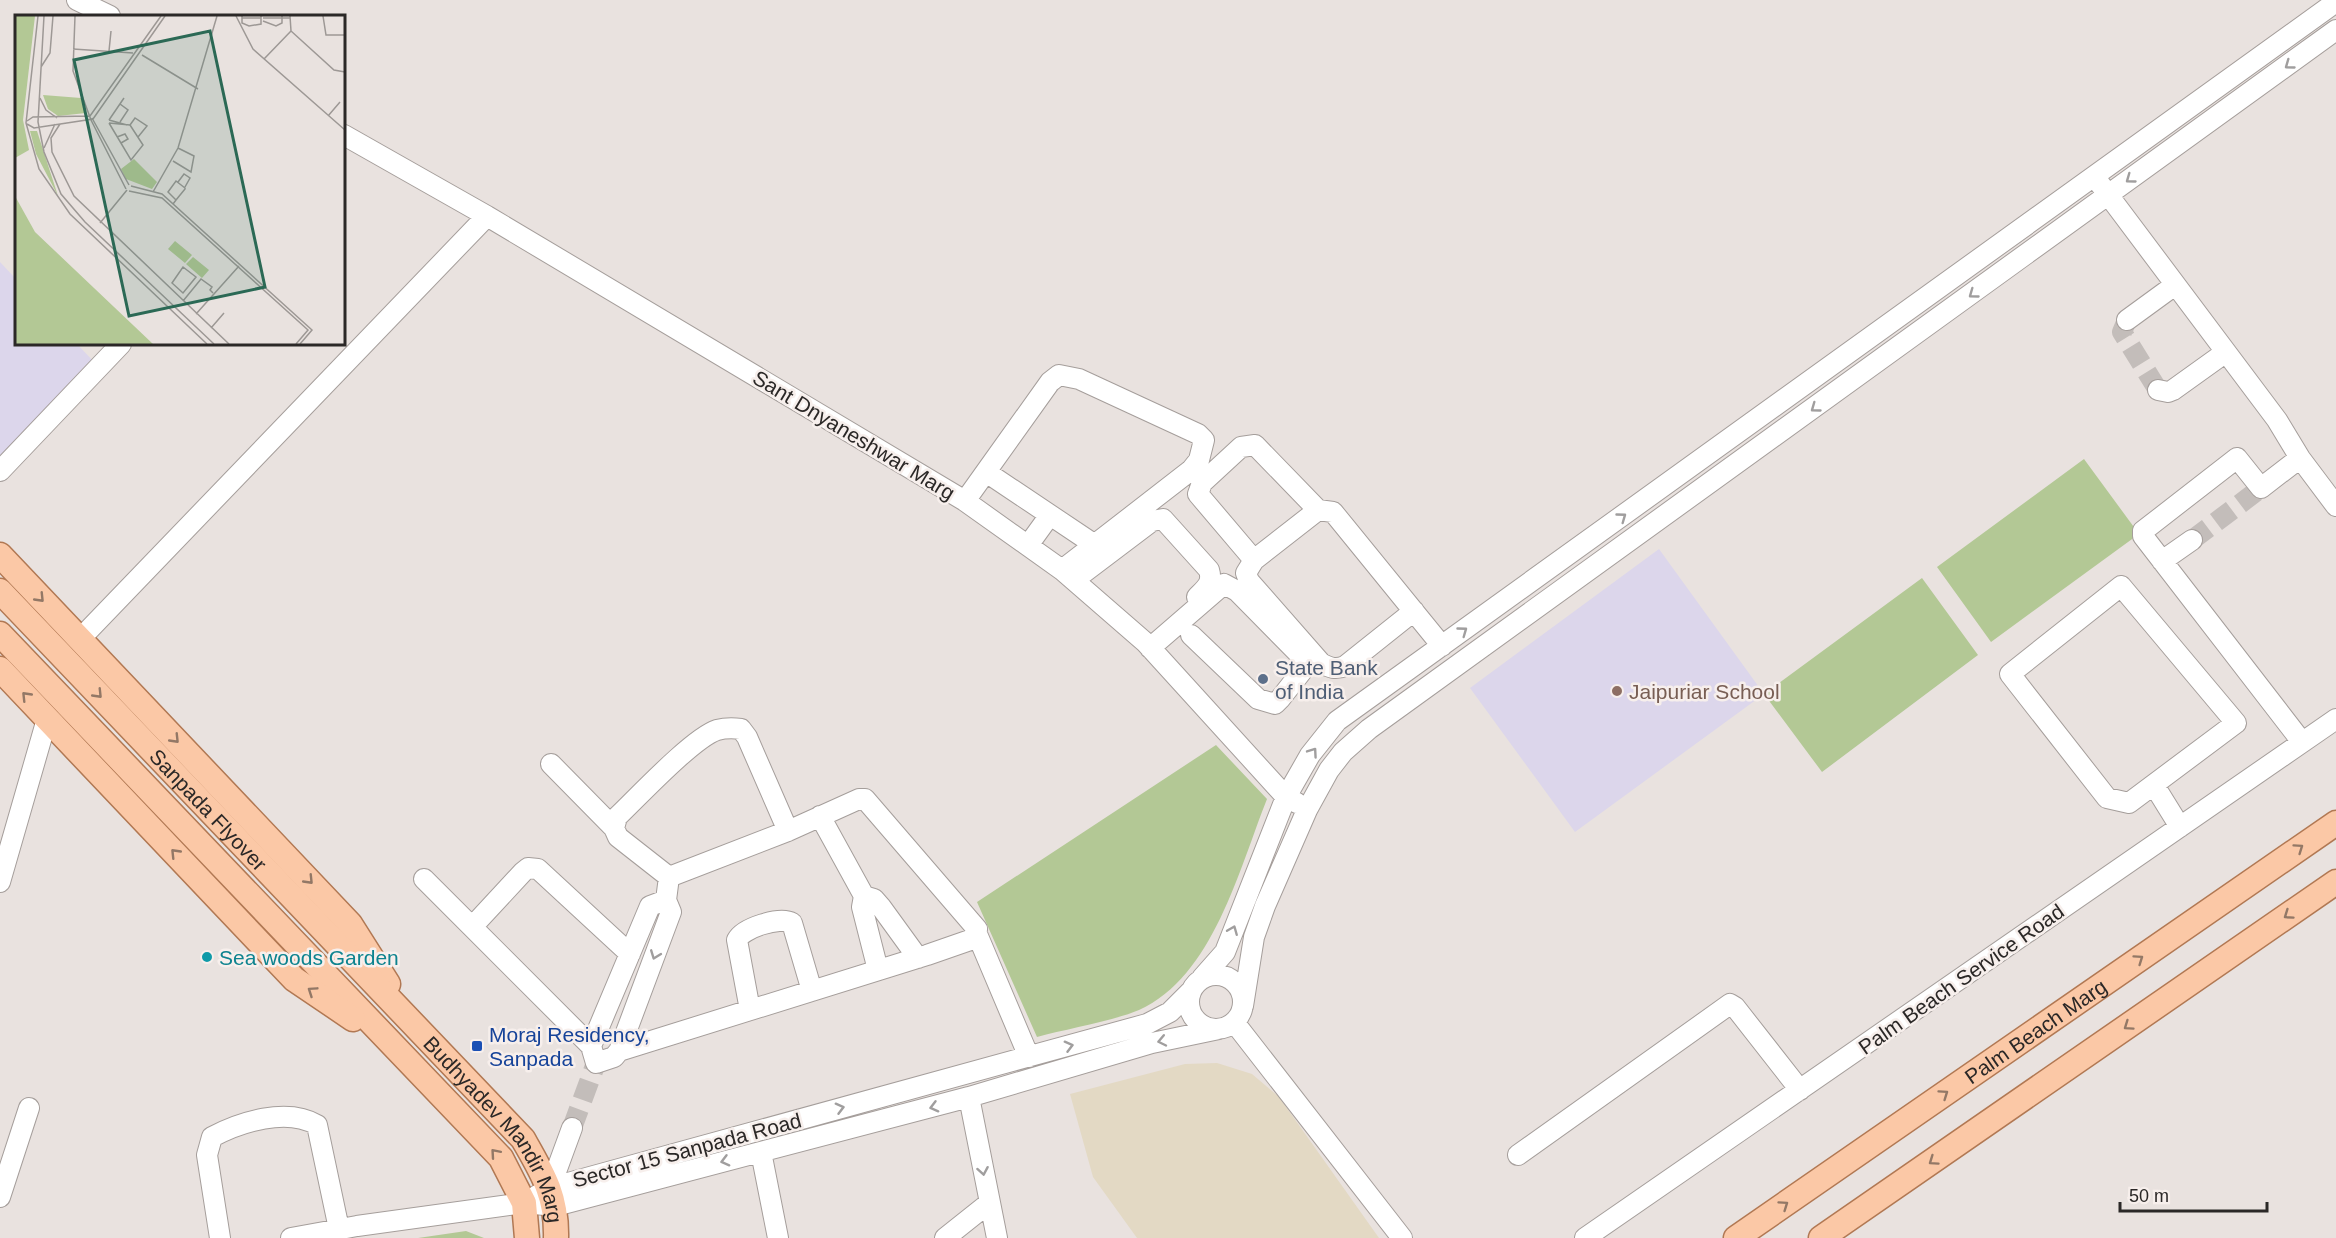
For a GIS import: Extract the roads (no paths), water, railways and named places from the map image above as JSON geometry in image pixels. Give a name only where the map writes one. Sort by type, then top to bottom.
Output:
[{"type":"main road","points":[[0,555],[350,924],[416,1028]]},
{"type":"main road","name":"Sanpada Flyover","points":[[0,591],[416,1028]]},
{"type":"main road","name":"Sanpada Flyover","points":[[0,634],[395,1048]]},
{"type":"main road","points":[[0,669],[294,979],[395,1048]]},
{"type":"main road","name":"Palm Beach Marg","points":[[1736,1238],[2336,823]]},
{"type":"main road","points":[[1821,1238],[2336,882]]},
{"type":"main road","name":"Budhyadev Mandir Marg","points":[[416,1028],[523,1139],[552,1197],[556,1238]]},
{"type":"main road","name":"Budhyadev Mandir Marg","points":[[395,1048],[501,1158],[524,1203],[527,1238]]},
{"type":"street","points":[[77,0],[108,15]]},
{"type":"street","name":"Sector 15 Sanpada Road","points":[[552,1197],[1147,1024],[1170,1012],[1225,952],[1286,797],[1310,755],[1337,721],[2336,2]]},
{"type":"street","points":[[1232,1019],[1254,937],[1265,906],[1307,810],[1329,770],[1343,752],[1369,729],[2336,30]]},
{"type":"street","name":"Sant Dnyaneshwar Marg","points":[[345,136],[487,216],[964,501],[1029,544],[1148,645],[1286,797],[1307,810]]},
{"type":"street","points":[[2095,177],[2277,420],[2300,458],[2336,506]]},
{"type":"street","points":[[80,639],[487,216]]},
{"type":"street","points":[[2127,320],[2175,285]]},
{"type":"street","points":[[0,471],[120,345]]},
{"type":"street","points":[[2158,390],[2168,392],[2173,390],[2226,352]]},
{"type":"street","points":[[964,501],[1050,382],[1059,375],[1079,379],[1198,434],[1204,440],[1203,449],[1191,470],[1095,545],[1068,575]]},
{"type":"street","points":[[1254,560],[1198,494],[1202,483],[1241,447],[1255,445],[1318,510],[1333,512],[1442,646]]},
{"type":"street","points":[[2300,458],[2260,488],[2237,458],[2143,531],[2143,536],[2302,742]]},
{"type":"street","points":[[986,472],[1095,545]]},
{"type":"street","points":[[1318,510],[1254,560],[1246,573],[1249,581],[1321,663],[1330,668],[1339,669],[1345,666],[1414,610]]},
{"type":"street","points":[[1029,544],[1050,515]]},
{"type":"street","points":[[1068,575],[1152,521],[1163,519],[1169,523],[1209,570],[1211,577],[1208,586],[1148,645]]},
{"type":"street","points":[[2162,561],[2192,540]]},
{"type":"street","points":[[1148,645],[1224,585],[1237,591],[1306,662],[1306,666],[1280,699],[1275,704],[1268,704],[1258,699],[1191,635]]},
{"type":"street","points":[[2121,585],[2236,723],[2154,785],[2129,803],[2107,798],[2010,674],[2121,585]]},
{"type":"street","points":[[0,882],[47,719]]},
{"type":"street","name":"Palm Beach Service Road","points":[[1585,1238],[2336,719]]},
{"type":"street","points":[[614,828],[617,817],[684,753],[715,730],[731,727],[741,729],[747,737],[788,831]]},
{"type":"street","points":[[552,764],[614,828],[625,845],[669,877]]},
{"type":"street","points":[[2154,785],[2180,827]]},
{"type":"street","points":[[669,877],[788,831],[859,799],[865,799],[872,804],[977,929],[977,934],[1029,1057]]},
{"type":"street","points":[[820,816],[864,896],[862,907],[878,970]]},
{"type":"street","points":[[472,927],[523,872],[528,868],[538,869],[630,954]]},
{"type":"street","points":[[424,879],[591,1046],[596,1064],[614,1057],[619,1051],[671,912],[666,900],[669,877]]},
{"type":"street","points":[[864,896],[874,899],[881,907],[918,958]]},
{"type":"street","points":[[591,1046],[650,906],[666,900]]},
{"type":"street","points":[[750,1010],[736,940],[742,933],[780,920],[792,923],[812,991]]},
{"type":"street","points":[[619,1051],[918,958],[973,939],[977,934]]},
{"type":"street","points":[[1210,975],[1227,977],[1240,989],[1232,1019],[1209,1029],[1194,1018],[1190,1010],[1196,985],[1210,975]]},
{"type":"street","points":[[1518,1155],[1730,1004],[1735,1006],[1800,1090]]},
{"type":"street","points":[[1232,1019],[1402,1238]]},
{"type":"street","name":"Sector 15 Sanpada Road","points":[[524,1203],[761,1152],[969,1097],[1232,1019]]},
{"type":"street","points":[[969,1097],[997,1238]]},
{"type":"street","points":[[0,1197],[29,1108]]},
{"type":"street","points":[[220,1238],[207,1155],[212,1137],[232,1126],[288,1116],[304,1117],[317,1125],[339,1229]]},
{"type":"street","points":[[552,1197],[572,1128]]},
{"type":"street","points":[[761,1152],[778,1238]]},
{"type":"street","points":[[291,1238],[524,1203]]},
{"type":"street","points":[[945,1238],[989,1203]]},
{"type":"tunnel","points":[[2127,320],[2122,332],[2158,390]]},
{"type":"tunnel","points":[[2192,540],[2261,488]]},
{"type":"tunnel","points":[[572,1128],[596,1063]]},
{"type":"place","name":"State Bank of India","points":[[1263,679]]},
{"type":"place","name":"Jaipuriar School","points":[[1617,691]]},
{"type":"place","name":"Sea woods Garden","points":[[207,957]]},
{"type":"place","name":"Moraj Residency, Sanpada","points":[[477,1046]]}]
